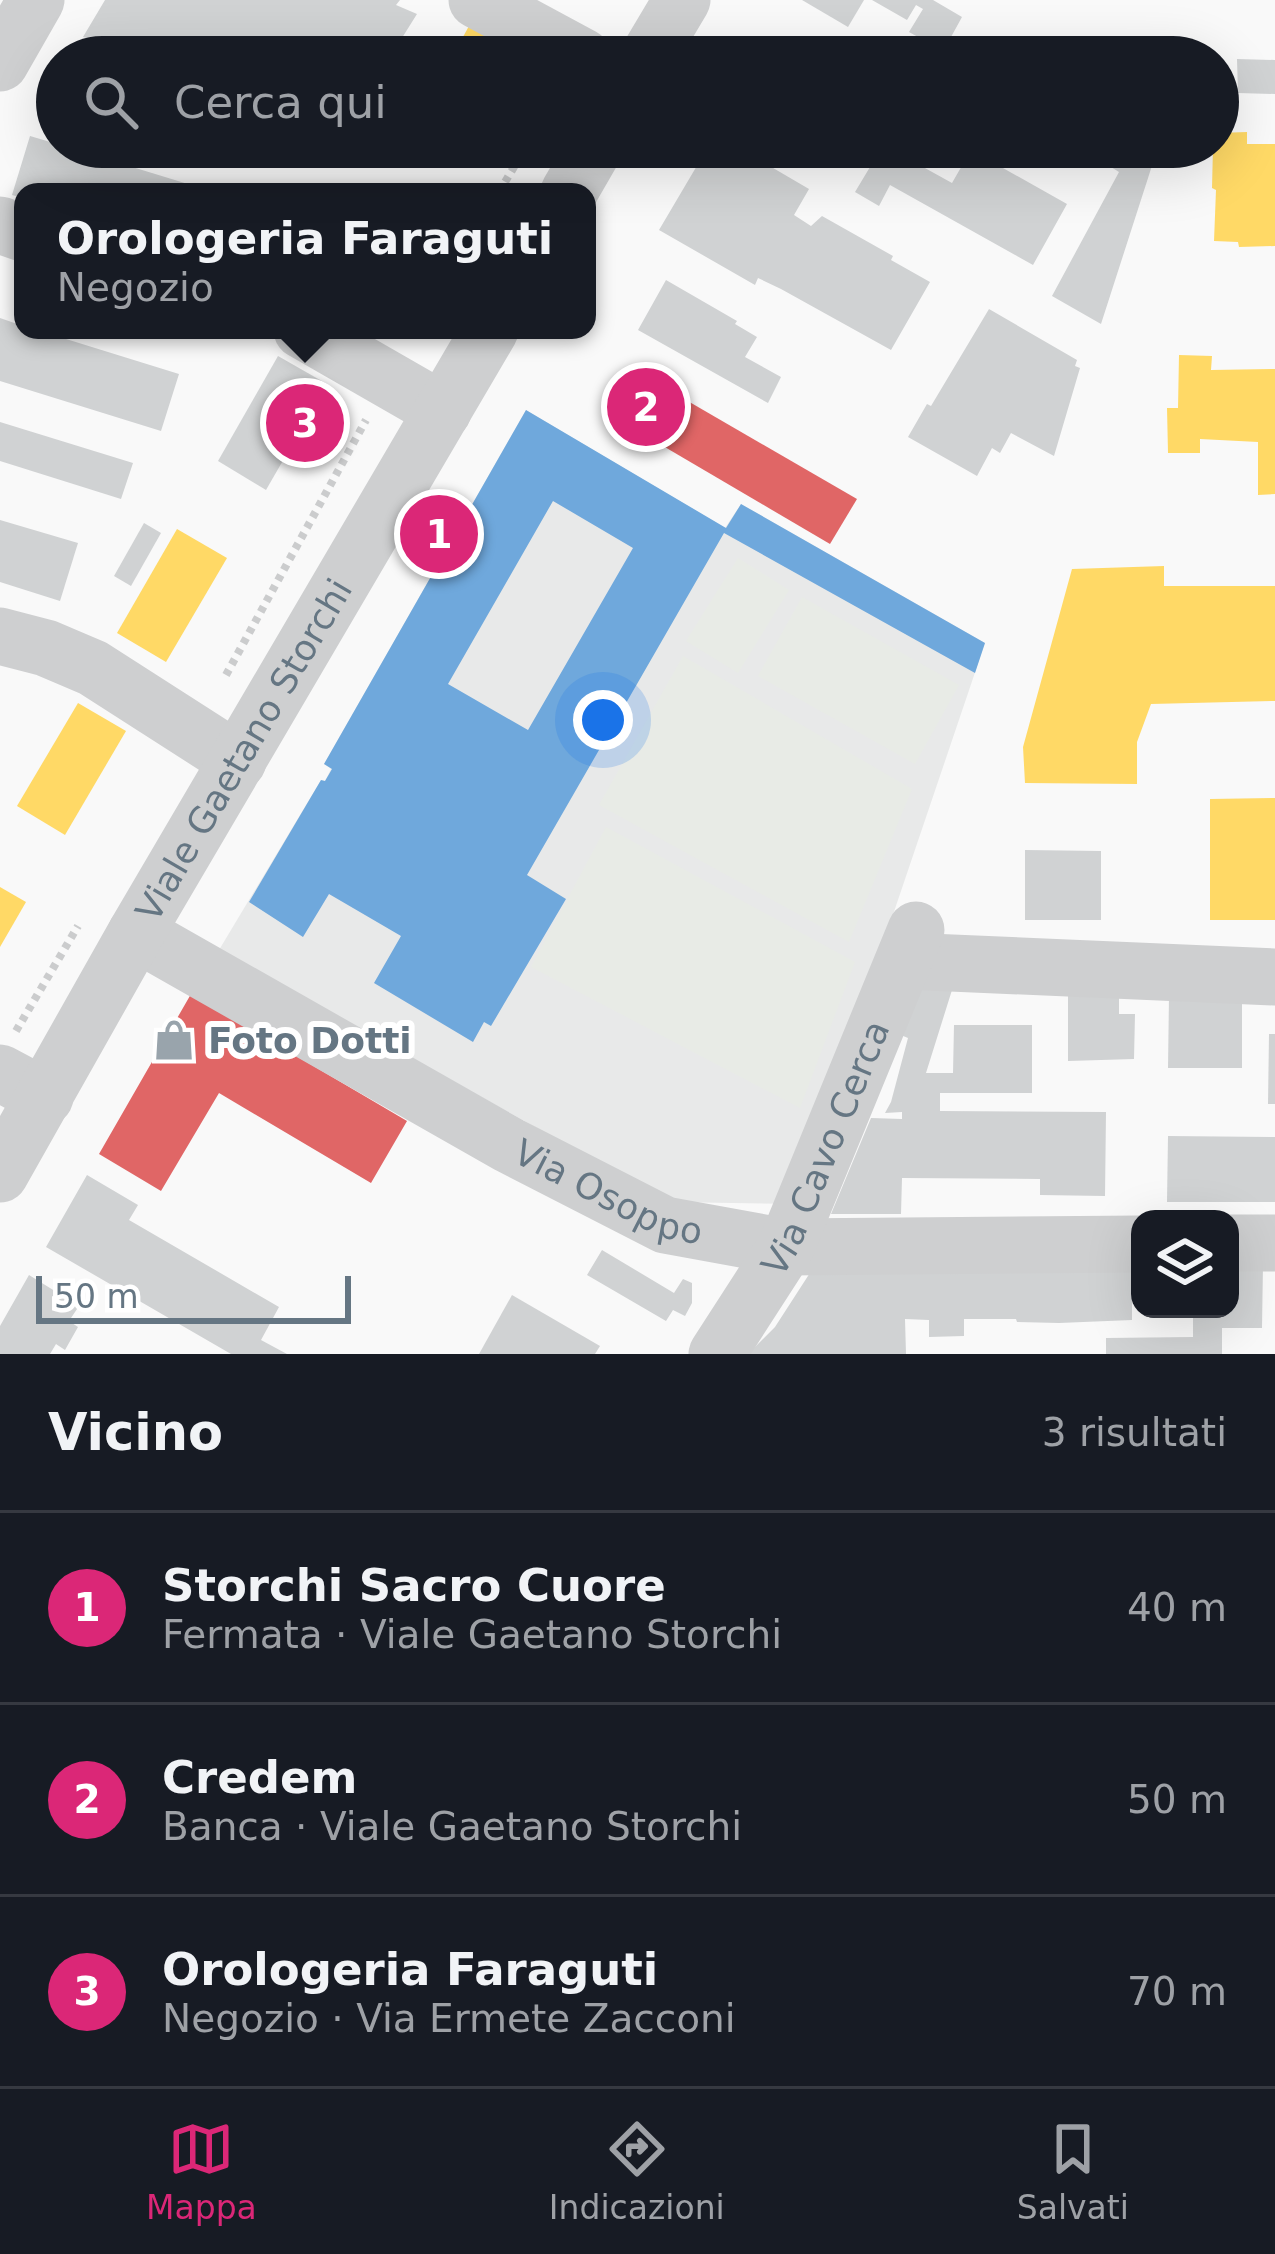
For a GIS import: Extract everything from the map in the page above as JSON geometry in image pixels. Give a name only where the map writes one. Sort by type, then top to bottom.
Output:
[{"type":"street","points":[[0,63],[36,0]]},
{"type":"street","points":[[477,0],[544,36]]},
{"type":"street","points":[[661,36],[682,0]]},
{"type":"street","points":[[318,339],[442,411]]},
{"type":"street","name":"Viale Gaetano Storchi","points":[[0,1174],[22,1085],[136,933],[485,339]]},
{"type":"street","points":[[0,636],[46,648],[93,668],[238,761]]},
{"type":"street","name":"Via Osoppo","points":[[136,933],[509,1145],[665,1225],[786,1247],[1131,1244]]},
{"type":"street","name":"Via Cavo Cerca","points":[[717,1354],[786,1247],[910,945],[1275,976]]},
{"type":"street","points":[[1239,1243],[1275,1243]]},
{"type":"shaded area","points":[[526,410],[725,528],[741,504],[985,643],[795,1204],[669,1202],[219,950],[321,780],[325,781],[331,769],[324,764]]},
{"type":"shaded area","points":[[738,558],[789,590],[738,673],[686,641]]},
{"type":"shaded area","points":[[802,597],[959,685],[915,764],[758,676]]},
{"type":"shaded area","points":[[683,656],[912,789],[849,942],[599,805]]},
{"type":"shaded area","points":[[606,827],[855,962],[800,1108],[531,967]]},
{"type":"building: Abitazioni","points":[[475,15],[510,36],[464,36]]},
{"type":"building: Abitazioni","points":[[1239,132],[1247,132],[1247,144],[1275,144],[1275,246],[1239,247],[1238,242],[1214,241],[1212,168],[1239,168]]},
{"type":"building: Abitazioni","points":[[1179,355],[1212,356],[1211,370],[1275,369],[1275,494],[1258,495],[1258,442],[1200,439],[1200,453],[1168,453],[1167,408],[1178,408]]},
{"type":"building: Abitazioni","points":[[177,529],[227,558],[166,662],[117,633]]},
{"type":"building: Abitazioni","points":[[1164,566],[1164,586],[1275,586],[1275,701],[1151,704],[1137,742],[1137,784],[1025,783],[1023,747],[1072,569]]},
{"type":"building: Abitazioni","points":[[78,703],[126,731],[65,835],[17,806]]},
{"type":"building: Abitazioni","points":[[1275,798],[1275,920],[1210,920],[1210,799]]},
{"type":"building: Abitazioni","points":[[0,887],[26,902],[0,947]]},
{"type":"building: Negozi","points":[[655,382],[857,499],[830,544],[629,426]]},
{"type":"building: Negozi","points":[[191,994],[407,1121],[371,1183],[219,1093],[161,1191],[99,1154]]},
{"type":"building: Scuole","points":[[526,410],[726,528],[741,504],[985,643],[975,673],[724,533],[527,875],[566,899],[491,1026],[484,1022],[473,1042],[374,983],[401,936],[329,894],[303,937],[249,902],[332,769],[324,764]],"holes":[[[553,501],[633,548],[528,730],[448,684]]]},
{"type":"building: Altro","points":[[105,0],[400,0],[396,5],[417,14],[403,36],[84,36]]},
{"type":"building: Altro","points":[[802,0],[864,0],[848,27]]},
{"type":"building: Altro","points":[[872,0],[933,0],[962,17],[952,36],[909,32],[923,9],[916,5],[907,20]]},
{"type":"building: Altro","points":[[1239,59],[1275,60],[1275,94],[1239,93]]},
{"type":"building: Altro","points":[[30,136],[36,138],[36,168],[136,168],[185,183],[16,183]]},
{"type":"building: Altro","points":[[696,168],[773,168],[809,189],[794,215],[811,226],[822,216],[930,282],[891,350],[758,278],[755,285],[659,230]]},
{"type":"building: Altro","points":[[869,168],[925,168],[952,183],[961,168],[1003,168],[1067,204],[1033,265],[890,185],[879,206],[855,192]]},
{"type":"building: Altro","points":[[1113,168],[1151,168],[1101,324],[1052,296],[1119,172]]},
{"type":"building: Altro","points":[[666,280],[757,337],[745,357],[781,377],[768,403],[638,330]]},
{"type":"building: Altro","points":[[989,309],[1077,360],[1075,366],[1080,368],[1054,456],[1011,433],[1000,453],[992,448],[977,476],[908,437]]},
{"type":"building: Altro","points":[[0,318],[14,323],[14,339],[66,339],[179,374],[161,431],[0,381]]},
{"type":"building: Altro","points":[[278,356],[327,384],[266,490],[218,461]]},
{"type":"building: Altro","points":[[0,422],[133,463],[121,499],[0,461]]},
{"type":"building: Altro","points":[[0,520],[78,543],[60,601],[0,582]]},
{"type":"building: Altro","points":[[144,523],[161,533],[131,586],[114,576]]},
{"type":"building: Altro","points":[[1025,850],[1101,851],[1101,920],[1025,920]]},
{"type":"building: Altro","points":[[1068,984],[1119,985],[1119,1014],[1135,1014],[1134,1059],[1068,1061]]},
{"type":"building: Altro","points":[[908,990],[952,990],[926,1073],[953,1073],[954,1025],[1032,1025],[1032,1093],[940,1093],[940,1111],[1106,1112],[1105,1196],[1040,1195],[1040,1179],[902,1178],[901,1214],[831,1214],[871,1118],[902,1119],[902,1112],[885,1113],[908,1038],[896,1033]]},
{"type":"building: Altro","points":[[1169,996],[1242,1003],[1242,1068],[1168,1068]]},
{"type":"building: Altro","points":[[1269,1034],[1275,1034],[1275,1104],[1268,1104]]},
{"type":"building: Altro","points":[[1168,1136],[1275,1137],[1275,1202],[1167,1202]]},
{"type":"building: Altro","points":[[87,1175],[138,1205],[129,1220],[279,1307],[261,1340],[287,1354],[231,1354],[46,1247]]},
{"type":"building: Altro","points":[[602,1250],[674,1293],[683,1279],[692,1283],[692,1303],[685,1316],[673,1310],[666,1321],[587,1275]]},
{"type":"building: Altro","points":[[817,1262],[1131,1263],[1132,1320],[964,1319],[964,1336],[929,1337],[929,1320],[905,1319],[906,1354],[748,1354],[775,1327]]},
{"type":"building: Altro","points":[[1239,1263],[1263,1263],[1262,1328],[1222,1328],[1222,1354],[1106,1354],[1106,1338],[1193,1337],[1193,1318],[1239,1318]]},
{"type":"building: Altro","points":[[29,1275],[79,1306],[69,1321],[78,1327],[65,1350],[56,1344],[50,1354],[0,1354],[0,1326]]},
{"type":"building: Altro","points":[[512,1295],[600,1346],[595,1354],[479,1354]]},
{"type":"place","name":"Credem","points":[[646,407]]},
{"type":"place","name":"Orologeria Faraguti","points":[[305,423]]},
{"type":"place","name":"Storchi Sacro Cuore","points":[[439,534]]},
{"type":"place","name":"Foto Dotti","points":[[174,1040]]}]
